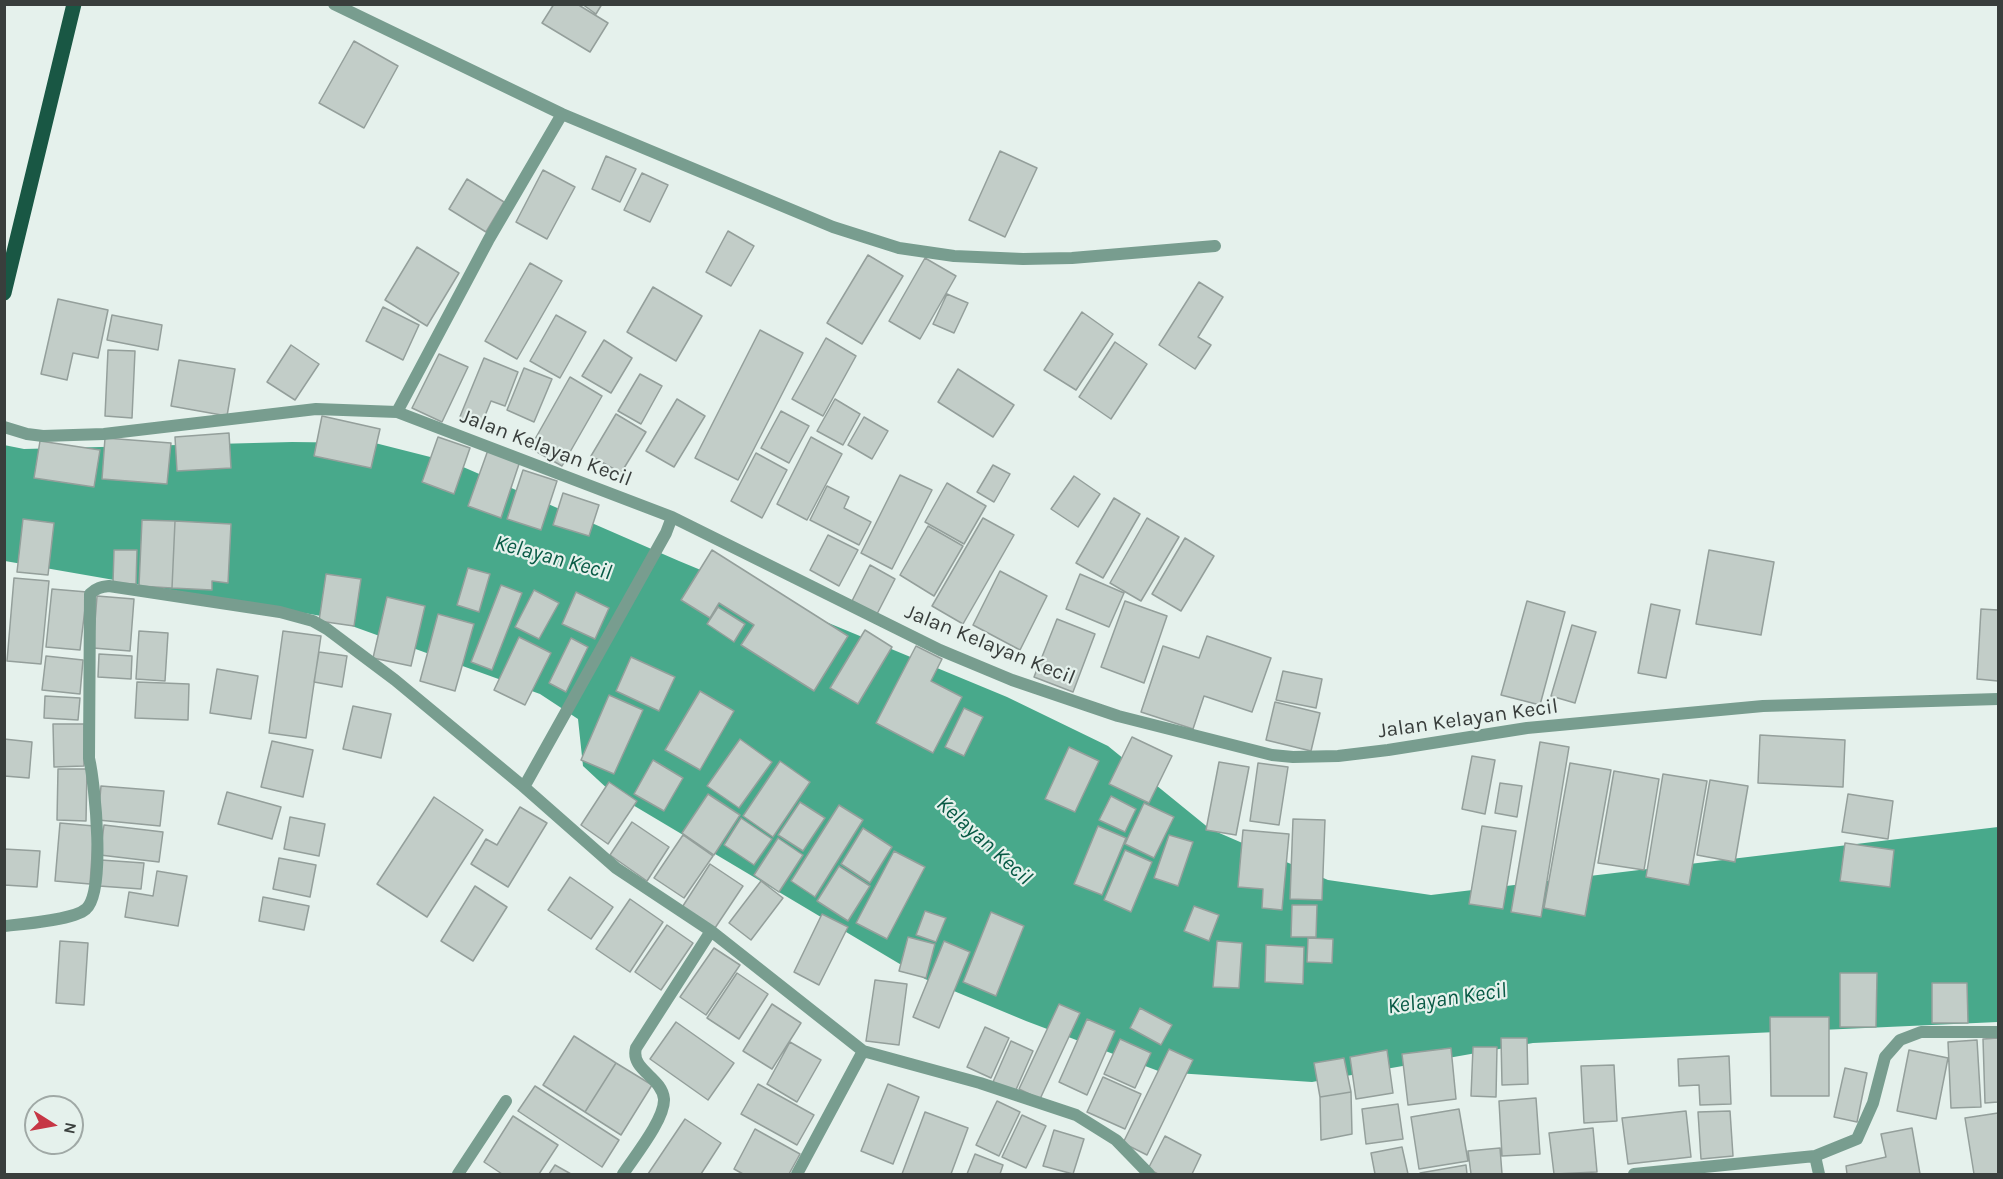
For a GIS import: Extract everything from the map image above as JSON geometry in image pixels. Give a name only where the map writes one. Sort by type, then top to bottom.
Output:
[{"type":"main road","points":[[4,293],[74,4]]},
{"type":"street","points":[[334,4],[562,114],[833,227],[899,248],[954,256],[1023,259],[1072,258],[1215,246]]},
{"type":"street","points":[[397,412],[489,239],[562,114]]},
{"type":"street","name":"Jalan Kelayan Kecil","points":[[4,427],[43,436],[104,434],[316,409],[397,412],[672,516],[940,650],[1012,680],[1118,716],[1272,755],[1338,756],[1527,728],[1763,706],[1998,699]]},
{"type":"street","points":[[525,787],[666,533],[672,516]]},
{"type":"street","points":[[4,926],[76,915],[87,909],[92,902],[95,890],[98,831],[94,782],[89,758],[90,594],[100,587],[109,586],[280,612],[313,621],[327,629],[395,680],[525,787],[616,868],[711,931],[863,1051],[980,1083],[1076,1115],[1116,1140],[1149,1174]]},
{"type":"street","points":[[623,1174],[657,1121],[664,1098],[659,1086],[636,1062],[634,1055],[636,1048],[711,931]]},
{"type":"street","points":[[1634,1174],[1691,1171],[1815,1156],[1857,1139],[1873,1103],[1885,1057],[1900,1040],[1921,1032],[1998,1032]]},
{"type":"street","points":[[797,1174],[863,1051]]},
{"type":"street","points":[[458,1174],[506,1101]]},
{"type":"street","points":[[1815,1156],[1819,1174]]},
{"type":"water","name":"Kelayan Kecil","points":[[292,442],[375,443],[454,463],[679,561],[1007,697],[1108,746],[1210,829],[1328,880],[1431,895],[1998,827],[1998,1022],[1533,1043],[1312,1082],[1161,1072],[1026,1021],[925,979],[611,792],[583,766],[578,719],[540,694],[327,617],[5,561],[4,445],[24,449]]},
{"type":"building","points":[[554,4],[577,4],[608,23],[590,52],[542,23]]},
{"type":"building","points":[[582,4],[602,4],[596,14]]},
{"type":"building","points":[[354,41],[398,66],[364,128],[319,103]]},
{"type":"building","points":[[1000,151],[1037,168],[1005,237],[969,220]]},
{"type":"building","points":[[606,156],[636,169],[620,202],[592,189]]},
{"type":"building","points":[[543,170],[575,187],[547,239],[516,222]]},
{"type":"building","points":[[642,173],[668,185],[650,222],[624,210]]},
{"type":"building","points":[[467,179],[504,202],[486,232],[449,209]]},
{"type":"building","points":[[728,231],[754,246],[731,286],[706,272]]},
{"type":"building","points":[[417,247],[459,273],[427,326],[385,300]]},
{"type":"building","points":[[868,255],[903,276],[862,344],[827,323]]},
{"type":"building","points":[[925,258],[956,276],[920,339],[889,321]]},
{"type":"building","points":[[530,263],[562,281],[517,359],[485,341]]},
{"type":"building","points":[[1199,282],[1223,297],[1198,337],[1211,345],[1195,369],[1159,345]]},
{"type":"building","points":[[653,287],[702,316],[676,361],[627,332]]},
{"type":"building","points":[[947,294],[968,303],[954,333],[933,324]]},
{"type":"building","points":[[58,299],[108,310],[98,358],[73,353],[67,380],[41,374]]},
{"type":"building","points":[[383,307],[419,325],[403,360],[366,341]]},
{"type":"building","points":[[1082,312],[1113,334],[1076,390],[1044,370]]},
{"type":"building","points":[[112,315],[162,325],[158,350],[107,340]]},
{"type":"building","points":[[556,315],[586,332],[560,378],[530,361]]},
{"type":"building","points":[[760,330],[803,353],[738,480],[695,458]]},
{"type":"building","points":[[826,338],[856,356],[823,416],[792,399]]},
{"type":"building","points":[[604,340],[632,358],[611,393],[582,376]]},
{"type":"building","points":[[1115,342],[1147,364],[1111,419],[1079,397]]},
{"type":"building","points":[[291,345],[319,364],[295,400],[267,382]]},
{"type":"building","points":[[108,350],[135,351],[132,418],[105,416]]},
{"type":"building","points":[[439,354],[468,367],[442,422],[412,408]]},
{"type":"building","points":[[484,358],[518,372],[505,406],[491,401],[480,428],[459,419]]},
{"type":"building","points":[[179,360],[235,369],[227,416],[171,406]]},
{"type":"building","points":[[524,368],[552,379],[534,422],[507,410]]},
{"type":"building","points":[[958,369],[1014,405],[993,437],[938,402]]},
{"type":"building","points":[[640,374],[662,386],[641,424],[618,411]]},
{"type":"building","points":[[570,377],[602,396],[562,466],[530,448]]},
{"type":"building","points":[[677,399],[705,416],[674,467],[646,451]]},
{"type":"building","points":[[835,399],[860,414],[843,445],[817,431]]},
{"type":"building","points":[[781,411],[809,426],[789,463],[761,448]]},
{"type":"building","points":[[616,414],[646,432],[621,473],[591,456]]},
{"type":"building","points":[[322,416],[380,429],[371,468],[314,456]]},
{"type":"building","points":[[864,417],[888,431],[872,459],[848,445]]},
{"type":"building","points":[[229,433],[231,468],[177,471],[175,437]]},
{"type":"building","points":[[438,437],[470,448],[454,494],[422,482]]},
{"type":"building","points":[[811,437],[842,454],[807,520],[777,504]]},
{"type":"building","points":[[105,438],[171,443],[167,484],[102,479]]},
{"type":"building","points":[[40,441],[100,450],[94,487],[34,478]]},
{"type":"building","points":[[488,450],[520,461],[501,518],[468,506]]},
{"type":"building","points":[[756,453],[787,470],[762,518],[731,501]]},
{"type":"building","points":[[993,465],[1010,474],[994,502],[977,492]]},
{"type":"building","points":[[523,470],[557,481],[541,530],[507,519]]},
{"type":"building","points":[[900,475],[932,490],[892,569],[861,553]]},
{"type":"building","points":[[1074,476],[1100,494],[1078,527],[1051,509]]},
{"type":"building","points":[[947,483],[986,506],[964,544],[925,522]]},
{"type":"building","points":[[827,486],[849,497],[844,508],[871,522],[859,545],[810,520]]},
{"type":"building","points":[[563,493],[599,505],[589,536],[553,525]]},
{"type":"building","points":[[1114,498],[1140,514],[1103,578],[1076,563]]},
{"type":"building","points":[[983,518],[1014,535],[963,624],[932,606]]},
{"type":"building","points":[[1147,518],[1179,537],[1141,601],[1110,583]]},
{"type":"building","points":[[23,519],[54,523],[48,575],[17,572]]},
{"type":"building","points":[[142,520],[175,521],[172,588],[139,586]]},
{"type":"building","points":[[175,521],[231,524],[228,583],[212,581],[212,590],[172,588]]},
{"type":"building","points":[[928,526],[963,546],[934,596],[900,575]]},
{"type":"building","points":[[828,535],[858,550],[839,586],[810,570]]},
{"type":"building","points":[[1185,538],[1214,556],[1181,611],[1152,594]]},
{"type":"building","points":[[114,550],[137,550],[136,584],[113,583]]},
{"type":"building","points":[[712,550],[848,636],[814,691],[741,645],[754,625],[719,603],[710,618],[681,600]]},
{"type":"building","points":[[1709,550],[1774,562],[1761,635],[1696,624]]},
{"type":"building","points":[[870,565],[895,579],[877,614],[852,601]]},
{"type":"building","points":[[468,568],[490,574],[479,612],[457,605]]},
{"type":"building","points":[[1000,571],[1047,596],[1020,650],[973,625]]},
{"type":"building","points":[[326,574],[361,579],[354,626],[319,621]]},
{"type":"building","points":[[1080,574],[1124,593],[1109,627],[1066,609]]},
{"type":"building","points":[[14,578],[49,581],[41,664],[7,661]]},
{"type":"building","points":[[501,585],[522,593],[492,670],[471,662]]},
{"type":"building","points":[[52,589],[87,592],[80,650],[46,647]]},
{"type":"building","points":[[534,590],[559,603],[539,639],[515,627]]},
{"type":"building","points":[[576,592],[609,608],[595,639],[562,624]]},
{"type":"building","points":[[97,596],[134,599],[130,651],[93,648]]},
{"type":"building","points":[[387,597],[425,606],[411,666],[373,658]]},
{"type":"building","points":[[1125,601],[1167,616],[1144,683],[1101,667]]},
{"type":"building","points":[[1527,601],[1565,612],[1540,705],[1501,695]]},
{"type":"building","points":[[1651,604],[1680,610],[1666,678],[1638,673]]},
{"type":"building","points":[[718,607],[745,624],[734,642],[707,624]]},
{"type":"building","points":[[1981,609],[1998,610],[1998,681],[1977,679]]},
{"type":"building","points":[[438,614],[474,624],[455,691],[420,681]]},
{"type":"building","points":[[1057,619],[1095,634],[1073,692],[1034,677]]},
{"type":"building","points":[[1572,625],[1596,632],[1575,703],[1551,696]]},
{"type":"building","points":[[865,630],[892,647],[858,704],[830,688]]},
{"type":"building","points":[[139,631],[168,633],[165,681],[136,679]]},
{"type":"building","points":[[283,631],[321,636],[306,738],[269,733]]},
{"type":"building","points":[[1207,636],[1271,658],[1252,712],[1204,696],[1193,729],[1141,712],[1163,646],[1199,658]]},
{"type":"building","points":[[519,637],[551,653],[525,705],[494,690]]},
{"type":"building","points":[[571,638],[588,647],[566,692],[549,683]]},
{"type":"building","points":[[916,646],[942,659],[931,681],[962,697],[933,753],[876,723]]},
{"type":"building","points":[[319,652],[347,656],[342,687],[314,682]]},
{"type":"building","points":[[99,654],[132,656],[131,679],[98,677]]},
{"type":"building","points":[[46,656],[83,660],[80,694],[42,690]]},
{"type":"building","points":[[631,657],[675,677],[659,711],[616,691]]},
{"type":"building","points":[[217,669],[258,676],[251,719],[210,713]]},
{"type":"building","points":[[1283,671],[1322,679],[1316,708],[1276,700]]},
{"type":"building","points":[[137,682],[189,684],[188,720],[135,718]]},
{"type":"building","points":[[700,691],[734,711],[700,770],[665,750]]},
{"type":"building","points":[[609,695],[643,710],[614,774],[581,760]]},
{"type":"building","points":[[45,696],[80,698],[78,720],[44,718]]},
{"type":"building","points":[[1275,702],[1320,713],[1311,751],[1266,740]]},
{"type":"building","points":[[353,706],[391,714],[381,758],[343,749]]},
{"type":"building","points":[[964,708],[983,717],[964,756],[945,747]]},
{"type":"building","points":[[53,724],[84,724],[84,766],[54,767]]},
{"type":"building","points":[[1760,735],[1845,740],[1843,787],[1758,783]]},
{"type":"building","points":[[1132,737],[1172,756],[1149,803],[1109,784]]},
{"type":"building","points":[[4,739],[32,742],[29,778],[4,776]]},
{"type":"building","points":[[740,739],[772,762],[739,808],[707,786]]},
{"type":"building","points":[[272,741],[313,750],[303,797],[261,787]]},
{"type":"building","points":[[1540,742],[1569,747],[1541,917],[1511,912]]},
{"type":"building","points":[[1069,747],[1099,761],[1075,812],[1045,799]]},
{"type":"building","points":[[1472,756],[1495,760],[1485,814],[1462,809]]},
{"type":"building","points":[[653,760],[683,778],[664,811],[634,794]]},
{"type":"building","points":[[780,761],[810,782],[773,837],[743,816]]},
{"type":"building","points":[[1219,762],[1249,767],[1236,835],[1206,830]]},
{"type":"building","points":[[1258,763],[1288,767],[1279,825],[1250,821]]},
{"type":"building","points":[[1570,763],[1611,770],[1585,916],[1544,908]]},
{"type":"building","points":[[58,769],[87,769],[86,821],[57,820]]},
{"type":"building","points":[[1614,771],[1659,779],[1644,870],[1598,863]]},
{"type":"building","points":[[1663,774],[1707,781],[1689,885],[1646,877]]},
{"type":"building","points":[[1710,780],[1748,786],[1735,862],[1697,855]]},
{"type":"building","points":[[609,782],[637,801],[608,844],[581,825]]},
{"type":"building","points":[[1500,783],[1522,786],[1517,817],[1495,813]]},
{"type":"building","points":[[101,786],[164,791],[160,826],[98,820]]},
{"type":"building","points":[[227,792],[281,807],[272,839],[218,824]]},
{"type":"building","points":[[708,794],[740,815],[714,855],[682,833]]},
{"type":"building","points":[[1848,794],[1893,801],[1888,839],[1842,832]]},
{"type":"building","points":[[1111,796],[1136,809],[1125,832],[1099,820]]},
{"type":"building","points":[[434,797],[483,830],[427,917],[377,884]]},
{"type":"building","points":[[800,802],[825,818],[803,851],[778,835]]},
{"type":"building","points":[[1144,803],[1174,817],[1154,858],[1125,844]]},
{"type":"building","points":[[839,805],[863,820],[815,897],[791,881]]},
{"type":"building","points":[[520,807],[547,823],[508,887],[471,864],[486,839],[497,845]]},
{"type":"building","points":[[290,817],[325,824],[319,856],[284,849]]},
{"type":"building","points":[[741,818],[772,839],[754,865],[724,845]]},
{"type":"building","points":[[1293,819],[1325,820],[1322,900],[1290,899]]},
{"type":"building","points":[[632,822],[669,847],[647,881],[610,855]]},
{"type":"building","points":[[60,823],[94,826],[90,884],[55,881]]},
{"type":"building","points":[[104,825],[163,832],[159,862],[100,855]]},
{"type":"building","points":[[1098,826],[1126,838],[1102,895],[1074,884]]},
{"type":"building","points":[[1482,826],[1516,831],[1503,909],[1469,904]]},
{"type":"building","points":[[863,828],[892,847],[870,883],[841,864]]},
{"type":"building","points":[[1243,830],[1289,834],[1282,910],[1262,908],[1263,889],[1238,887]]},
{"type":"building","points":[[683,835],[713,856],[684,898],[654,878]]},
{"type":"building","points":[[1169,835],[1193,842],[1178,886],[1154,878]]},
{"type":"building","points":[[778,838],[803,855],[779,892],[754,875]]},
{"type":"building","points":[[1845,843],[1894,850],[1890,887],[1840,881]]},
{"type":"building","points":[[4,849],[40,851],[37,887],[4,885]]},
{"type":"building","points":[[1125,850],[1152,862],[1131,912],[1104,900]]},
{"type":"building","points":[[894,851],[925,867],[887,939],[856,923]]},
{"type":"building","points":[[279,858],[316,865],[310,897],[273,889]]},
{"type":"building","points":[[101,860],[144,863],[141,889],[99,886]]},
{"type":"building","points":[[710,864],[743,886],[713,931],[681,909]]},
{"type":"building","points":[[839,866],[870,886],[848,921],[817,901]]},
{"type":"building","points":[[157,871],[187,876],[178,926],[125,917],[129,892],[153,896]]},
{"type":"building","points":[[570,877],[613,907],[591,939],[548,910]]},
{"type":"building","points":[[761,881],[783,898],[751,940],[729,923]]},
{"type":"building","points":[[475,886],[507,907],[473,961],[441,941]]},
{"type":"building","points":[[263,897],[309,906],[304,930],[259,921]]},
{"type":"building","points":[[630,899],[663,922],[630,972],[596,949]]},
{"type":"building","points":[[1292,905],[1317,905],[1316,937],[1291,937]]},
{"type":"building","points":[[1194,906],[1219,915],[1209,941],[1184,931]]},
{"type":"building","points":[[925,911],[946,918],[936,942],[916,935]]},
{"type":"building","points":[[991,912],[1024,926],[996,996],[963,982]]},
{"type":"building","points":[[822,914],[848,927],[819,985],[794,972]]},
{"type":"building","points":[[667,925],[693,943],[661,990],[635,972]]},
{"type":"building","points":[[908,937],[935,944],[926,978],[899,971]]},
{"type":"building","points":[[1308,938],[1333,939],[1332,963],[1307,962]]},
{"type":"building","points":[[60,941],[88,943],[84,1005],[56,1003]]},
{"type":"building","points":[[944,941],[970,952],[939,1028],[913,1017]]},
{"type":"building","points":[[1217,941],[1242,943],[1239,988],[1213,987]]},
{"type":"building","points":[[1266,945],[1304,947],[1303,984],[1265,982]]},
{"type":"building","points":[[714,948],[740,965],[706,1015],[680,997]]},
{"type":"building","points":[[737,973],[768,994],[739,1039],[707,1018]]},
{"type":"building","points":[[1840,973],[1877,973],[1876,1027],[1840,1027]]},
{"type":"building","points":[[875,980],[907,984],[899,1045],[866,1041]]},
{"type":"building","points":[[1932,983],[1967,983],[1968,1023],[1932,1023]]},
{"type":"building","points":[[772,1004],[801,1023],[772,1069],[743,1051]]},
{"type":"building","points":[[1059,1004],[1080,1013],[1040,1099],[1019,1089]]},
{"type":"building","points":[[1140,1008],[1172,1025],[1161,1045],[1130,1028]]},
{"type":"building","points":[[1770,1017],[1829,1017],[1829,1096],[1771,1096]]},
{"type":"building","points":[[1087,1019],[1115,1031],[1087,1095],[1059,1082]]},
{"type":"building","points":[[676,1022],[734,1063],[708,1100],[650,1059]]},
{"type":"building","points":[[985,1027],[1009,1038],[991,1078],[967,1067]]},
{"type":"building","points":[[574,1036],[616,1063],[585,1112],[543,1085]]},
{"type":"building","points":[[1501,1038],[1527,1038],[1528,1084],[1502,1085]]},
{"type":"building","points":[[1998,1038],[1998,1102],[1985,1103],[1983,1039]]},
{"type":"building","points":[[1120,1039],[1151,1053],[1135,1088],[1104,1074]]},
{"type":"building","points":[[1977,1040],[1981,1107],[1951,1108],[1948,1042]]},
{"type":"building","points":[[1011,1041],[1033,1051],[1015,1092],[993,1082]]},
{"type":"building","points":[[790,1042],[821,1060],[797,1102],[767,1084]]},
{"type":"building","points":[[1473,1047],[1497,1047],[1496,1097],[1471,1096]]},
{"type":"building","points":[[1451,1048],[1456,1099],[1408,1105],[1402,1054]]},
{"type":"building","points":[[1169,1049],[1193,1060],[1147,1155],[1123,1143]]},
{"type":"building","points":[[1387,1050],[1393,1093],[1356,1099],[1350,1057]]},
{"type":"building","points":[[1909,1050],[1948,1058],[1936,1119],[1897,1111]]},
{"type":"building","points":[[1729,1056],[1731,1104],[1700,1105],[1699,1085],[1679,1086],[1678,1059]]},
{"type":"building","points":[[1344,1058],[1351,1092],[1320,1097],[1314,1063]]},
{"type":"building","points":[[616,1063],[652,1085],[621,1135],[585,1112]]},
{"type":"building","points":[[1614,1065],[1617,1121],[1584,1123],[1581,1066]]},
{"type":"building","points":[[1845,1068],[1867,1073],[1857,1122],[1834,1117]]},
{"type":"building","points":[[1103,1077],[1141,1094],[1125,1129],[1087,1112]]},
{"type":"building","points":[[758,1084],[814,1115],[797,1145],[741,1114]]},
{"type":"building","points":[[888,1084],[919,1097],[893,1164],[861,1151]]},
{"type":"building","points":[[535,1086],[619,1140],[602,1167],[518,1111]]},
{"type":"building","points":[[1351,1092],[1352,1134],[1321,1140],[1320,1097]]},
{"type":"building","points":[[1536,1098],[1540,1154],[1502,1156],[1499,1101]]},
{"type":"building","points":[[997,1101],[1020,1112],[999,1156],[976,1145]]},
{"type":"building","points":[[1398,1104],[1403,1139],[1366,1144],[1362,1109]]},
{"type":"building","points":[[1459,1109],[1468,1161],[1419,1169],[1411,1117]]},
{"type":"building","points":[[1686,1111],[1691,1157],[1628,1164],[1622,1118]]},
{"type":"building","points":[[1730,1111],[1733,1156],[1701,1159],[1698,1112]]},
{"type":"building","points":[[925,1112],[968,1128],[951,1174],[902,1174]]},
{"type":"building","points":[[1998,1113],[1998,1174],[1974,1174],[1965,1118]]},
{"type":"building","points":[[1022,1115],[1046,1126],[1026,1168],[1002,1157]]},
{"type":"building","points":[[513,1116],[558,1145],[539,1174],[502,1174],[484,1162]]},
{"type":"building","points":[[685,1119],[721,1143],[701,1174],[648,1174]]},
{"type":"building","points":[[1593,1128],[1597,1172],[1554,1174],[1549,1133]]},
{"type":"building","points":[[1912,1128],[1920,1174],[1847,1174],[1846,1166],[1886,1157],[1881,1134]]},
{"type":"building","points":[[755,1129],[800,1154],[789,1174],[743,1174],[734,1169]]},
{"type":"building","points":[[1054,1130],[1084,1139],[1073,1174],[1043,1166]]},
{"type":"building","points":[[1165,1136],[1201,1155],[1192,1174],[1158,1174],[1148,1169]]},
{"type":"building","points":[[1402,1147],[1408,1174],[1375,1174],[1371,1153]]},
{"type":"building","points":[[1500,1148],[1502,1174],[1471,1174],[1468,1151]]},
{"type":"building","points":[[975,1154],[1003,1165],[1000,1174],[967,1174]]},
{"type":"building","points":[[555,1165],[571,1174],[549,1174]]},
{"type":"building","points":[[1466,1165],[1467,1174],[1420,1174],[1420,1173]]}]
